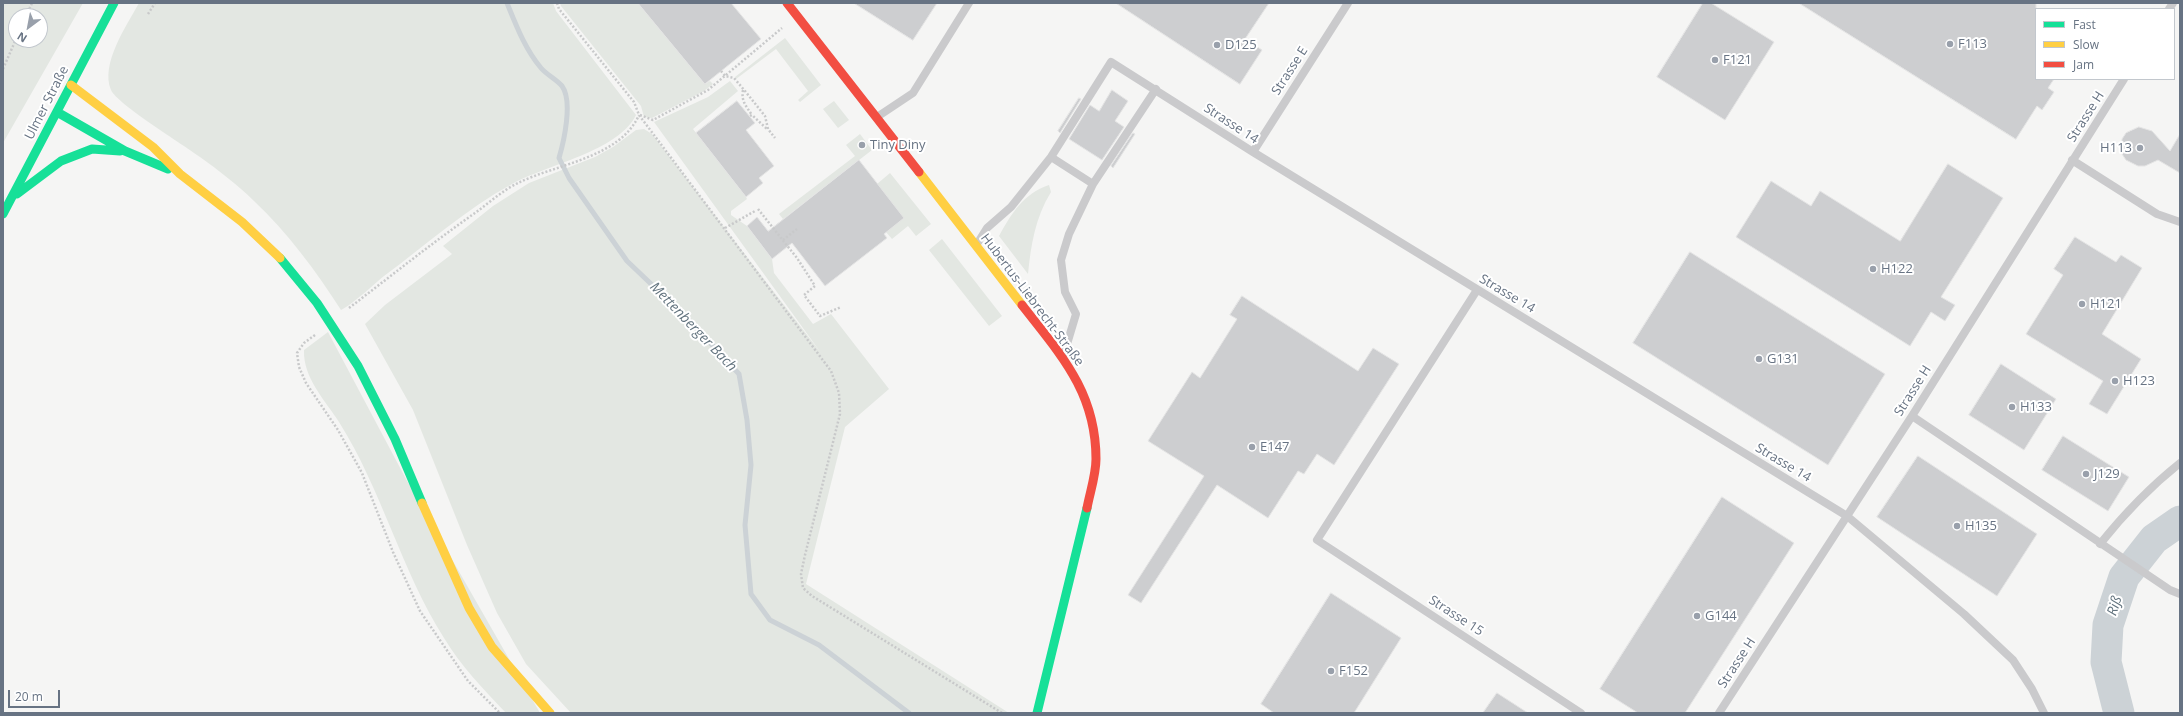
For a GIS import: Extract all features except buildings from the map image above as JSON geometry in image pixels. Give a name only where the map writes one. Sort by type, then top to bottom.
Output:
[{"type":"main road","name":"Ulmer Straße","points":[[3,214],[114,3]]},
{"type":"main road","name":"Hubertus-Liebrecht-Straße","points":[[787,3],[1063,357],[1085,395],[1092,424],[1096,460],[1084,527],[1037,713]]},
{"type":"main road","points":[[71,85],[153,147],[180,174],[242,222],[284,262],[317,303],[358,366],[392,432],[468,608],[492,647],[550,713]]},
{"type":"main road","points":[[57,112],[126,151],[180,174]]},
{"type":"main road","points":[[13,197],[61,162],[92,150],[126,151]]},
{"type":"lane","points":[[876,118],[913,93],[969,3]]},
{"type":"lane","name":"Strasse E","points":[[1253,152],[1348,3]]},
{"type":"lane","name":"Strasse 14","points":[[1051,157],[1111,62],[1156,89],[1253,152],[1847,516],[1964,614],[2013,660],[2032,689],[2044,713]]},
{"type":"lane","name":"Strasse H","points":[[1719,713],[1912,416],[2123,80]]},
{"type":"lane","points":[[1063,357],[1076,314],[1065,292],[1061,260],[1069,234],[1093,184],[1156,89]]},
{"type":"lane","points":[[975,246],[987,228],[1010,207],[1051,157],[1093,184]]},
{"type":"lane","points":[[2072,160],[2157,214],[2180,222]]},
{"type":"lane","name":"Strasse 15","points":[[1477,290],[1317,540],[1581,713]]},
{"type":"lane","points":[[1912,416],[2110,551],[2170,590],[2180,594]]},
{"type":"lane","points":[[2100,544],[2121,518],[2153,485],[2180,463]]},
{"type":"path","points":[[148,14],[155,3]]},
{"type":"path","points":[[557,3],[559,9],[634,102],[639,115],[831,371],[839,393],[840,414],[805,555],[801,574],[803,588],[812,596],[1002,713]]},
{"type":"path","points":[[639,115],[653,120],[708,90],[797,16]]},
{"type":"path","points":[[3,69],[12,48]]},
{"type":"path","points":[[722,71],[725,76],[734,78],[765,116],[768,129]]},
{"type":"path","points":[[743,90],[742,96],[744,103],[751,115],[768,129],[775,138]]},
{"type":"path","points":[[349,308],[459,224],[517,183],[574,163],[606,148],[627,133],[635,124],[639,115]]},
{"type":"path","points":[[758,209],[783,240],[815,286],[804,294],[820,316],[840,307]]},
{"type":"path","points":[[725,228],[755,211]]},
{"type":"path","points":[[783,240],[797,229]]},
{"type":"path","points":[[317,333],[304,343],[297,353],[299,367],[306,383],[338,430],[362,473],[393,552],[420,611],[468,681],[500,713]]},
{"type":"shaded area","points":[[3,3],[83,3],[3,143]]},
{"type":"shaded area","points":[[139,3],[553,3],[556,11],[636,115],[627,128],[598,148],[526,177],[478,205],[446,228],[341,310],[322,281],[290,239],[248,195],[192,151],[125,105],[111,90],[109,69],[112,57],[122,33]]},
{"type":"shaded area","points":[[560,3],[638,3],[705,84],[710,81],[713,84],[704,91],[652,118],[644,117],[641,106]]},
{"type":"shaded area","points":[[785,38],[821,85],[800,102],[798,100],[808,91],[776,49],[736,79],[735,77]]},
{"type":"shaded area","points":[[730,81],[738,91],[693,129],[747,199],[731,211],[731,215],[747,226],[772,259],[774,273],[813,324],[831,314],[889,389],[845,427],[806,584],[1009,713],[571,713],[526,664],[497,613],[467,545],[413,410],[365,324],[385,305],[452,254],[443,246],[493,206],[529,183],[595,157],[613,147],[636,130],[644,129],[652,134],[821,353],[654,122],[708,97]]},
{"type":"shaded area","points":[[834,101],[849,120],[838,128],[823,109]]},
{"type":"shaded area","points":[[860,134],[872,150],[783,219],[779,214],[855,156],[846,145]]},
{"type":"shaded area","points":[[890,173],[931,224],[916,236],[908,226],[892,239],[886,232],[877,184]]},
{"type":"shaded area","points":[[1049,185],[1051,192],[1037,222],[1028,274],[999,236],[1019,205],[1032,194]]},
{"type":"shaded area","points":[[942,239],[1002,316],[989,326],[929,250]]},
{"type":"shaded area","points":[[328,332],[406,479],[540,713],[506,713],[465,668],[444,638],[429,612],[403,558],[368,475],[339,422],[316,388],[307,370],[304,350]]},
{"type":"waterway","name":"Mettenberger Bach","points":[[507,3],[521,37],[535,61],[562,86],[565,93],[567,111],[563,142],[559,158],[569,178],[627,261],[691,322],[739,374],[747,420],[751,465],[745,525],[751,594],[770,620],[819,645],[909,713]]},
{"type":"waterway","name":"Riß","points":[[2119,713],[2106,662],[2108,625],[2124,577],[2154,539],[2180,521]]},
{"type":"traffic: fast","points":[[3,214],[114,3]]},
{"type":"traffic: fast","points":[[57,112],[125,151],[168,169]]},
{"type":"traffic: fast","points":[[17,194],[61,161],[92,149],[120,151]]},
{"type":"traffic: fast","points":[[280,258],[317,303],[358,366],[395,439],[422,503]]},
{"type":"traffic: fast","points":[[1037,713],[1087,508]]},
{"type":"traffic: slow","points":[[71,85],[153,147],[180,174],[242,222],[280,258]]},
{"type":"traffic: slow","points":[[919,172],[1022,305]]},
{"type":"traffic: slow","points":[[422,503],[469,608],[492,647],[550,713]]},
{"type":"traffic: jam","points":[[787,3],[919,172]]},
{"type":"traffic: jam","points":[[1022,305],[1063,358],[1083,394],[1090,414],[1094,435],[1096,465],[1087,508]]},
{"type":"place","name":"F113","points":[[1950,44]]},
{"type":"place","name":"D125","points":[[1217,45]]},
{"type":"place","name":"F121","points":[[1715,60]]},
{"type":"place","name":"Tiny Diny","points":[[862,145]]},
{"type":"place","name":"H113","points":[[2140,148]]},
{"type":"place","name":"H122","points":[[1873,269]]},
{"type":"place","name":"H121","points":[[2082,304]]},
{"type":"place","name":"G131","points":[[1759,359]]},
{"type":"place","name":"H123","points":[[2115,381]]},
{"type":"place","name":"H133","points":[[2012,407]]},
{"type":"place","name":"E147","points":[[1252,447]]},
{"type":"place","name":"J129","points":[[2086,474]]},
{"type":"place","name":"H135","points":[[1957,526]]},
{"type":"place","name":"G144","points":[[1697,616]]},
{"type":"place","name":"F152","points":[[1331,671]]}]
